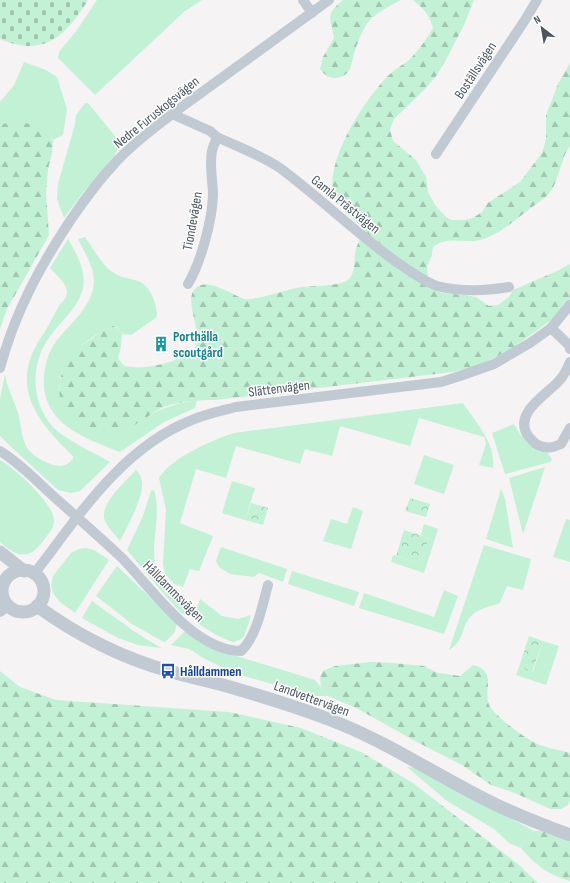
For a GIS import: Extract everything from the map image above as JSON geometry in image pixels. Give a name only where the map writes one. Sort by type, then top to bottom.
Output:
[{"type":"street","points":[[303,0],[312,13]]},
{"type":"street","name":"Nedre Furuskogsvägen","points":[[0,368],[18,311],[43,263],[79,208],[115,162],[134,144],[172,114],[329,0]]},
{"type":"street","name":"Boställsvägen","points":[[436,154],[525,20],[536,0]]},
{"type":"street","name":"Gamla Prästvägen","points":[[172,114],[210,131],[217,137],[280,168],[383,252],[408,270],[436,286],[461,290],[489,290],[509,287]]},
{"type":"street","name":"Tiondevägen","points":[[188,284],[198,264],[209,220],[213,194],[211,167],[212,151],[217,137]]},
{"type":"street","name":"Slättenvägen","points":[[29,572],[112,476],[137,452],[162,435],[191,420],[210,413],[236,407],[441,382],[478,371],[494,364],[530,343],[551,328],[570,305]]},
{"type":"street","points":[[551,328],[568,345],[570,349]]},
{"type":"street","points":[[570,362],[567,370],[557,383],[530,409],[524,422],[525,429],[531,439],[536,444],[548,448],[561,444],[570,428]]},
{"type":"street","points":[[0,451],[19,464],[77,517]]},
{"type":"street","name":"Hålldammsvägen","points":[[77,517],[121,558],[159,600],[188,627],[211,642],[230,651],[241,651],[251,639],[268,585]]},
{"type":"street","points":[[0,552],[29,572],[42,582],[44,590],[42,600],[30,611],[22,612],[14,610],[3,601],[3,586],[8,577],[14,572],[29,572]]},
{"type":"street","name":"Landvettervägen","points":[[37,606],[62,624],[132,658],[168,671],[236,688],[329,719],[378,741],[481,797],[526,819],[570,835]]},
{"type":"green space","points":[[0,0],[88,0],[80,13],[62,33],[41,45],[29,46],[0,39]]},
{"type":"green space","points":[[97,0],[202,0],[185,11],[95,95],[58,58],[59,52],[77,30]]},
{"type":"green space","points":[[343,0],[401,0],[381,11],[370,20],[365,26],[359,39],[350,69],[345,75],[333,78],[323,73],[320,69],[323,57],[334,38],[330,17],[331,14],[337,5]]},
{"type":"green space","points":[[413,0],[474,0],[464,25],[437,75],[394,119],[390,130],[393,141],[416,160],[426,177],[428,192],[435,205],[446,217],[451,220],[465,220],[473,218],[482,212],[488,203],[520,182],[542,153],[546,139],[546,115],[558,84],[570,63],[570,146],[564,156],[551,191],[511,224],[487,238],[474,241],[445,241],[433,247],[431,258],[427,266],[429,288],[442,293],[476,297],[489,306],[498,305],[509,297],[513,290],[570,264],[570,300],[553,319],[508,351],[475,367],[453,372],[215,400],[183,402],[157,410],[138,423],[118,431],[100,431],[84,424],[76,418],[63,404],[60,395],[60,382],[66,361],[72,352],[107,327],[113,326],[122,334],[118,358],[124,366],[146,367],[158,365],[190,354],[195,348],[197,333],[191,297],[193,291],[199,286],[216,286],[244,299],[249,299],[301,287],[345,282],[351,277],[354,269],[356,249],[365,229],[347,214],[339,205],[334,196],[332,182],[335,167],[340,150],[366,103],[388,76],[413,56],[433,28],[426,12]]},
{"type":"green space","points":[[24,62],[46,70],[57,77],[67,109],[63,135],[53,140],[48,132],[0,124],[0,102],[14,85]]},
{"type":"green space","points":[[85,103],[88,103],[115,136],[119,145],[115,155],[64,218],[57,199],[58,184],[75,124],[76,115]]},
{"type":"green space","points":[[22,122],[36,126],[48,132],[53,140],[46,192],[49,235],[7,309],[0,329],[0,124]]},
{"type":"green space","points":[[85,237],[102,262],[110,270],[117,275],[143,283],[150,291],[156,307],[157,317],[131,335],[122,334],[117,327],[113,326],[104,329],[72,352],[61,374],[59,391],[137,424],[151,414],[166,408],[180,403],[197,400],[195,408],[164,422],[120,452],[80,435],[68,427],[58,418],[50,407],[45,393],[44,373],[50,351],[60,336],[85,308],[93,291],[94,276],[89,260],[78,239]]},
{"type":"green space","points":[[68,239],[82,268],[84,281],[83,288],[74,307],[44,345],[36,369],[37,394],[45,417],[58,432],[110,462],[80,491],[71,493],[58,490],[0,436],[0,399],[5,374],[18,413],[23,438],[28,450],[50,464],[60,466],[73,459],[73,456],[47,428],[37,414],[30,399],[27,384],[28,368],[33,351],[57,309],[65,299],[67,293],[67,289],[63,283],[50,268]]},
{"type":"green space","points":[[463,403],[488,442],[493,459],[493,468],[479,465],[486,444],[484,437],[419,418],[410,446],[340,426],[332,456],[305,449],[300,464],[236,446],[226,478],[196,469],[180,523],[213,536],[199,571],[190,569],[183,587],[174,584],[165,574],[163,564],[166,510],[159,478],[182,457],[204,445],[234,433]]},
{"type":"green space","points":[[514,424],[523,438],[534,445],[545,448],[552,460],[550,462],[505,474],[492,433]]},
{"type":"green space","points":[[424,455],[454,465],[444,494],[414,484]]},
{"type":"green space","points":[[0,460],[24,478],[33,487],[53,514],[54,521],[52,529],[41,544],[30,553],[19,554],[7,548],[0,542]]},
{"type":"green space","points":[[545,467],[523,534],[509,478]]},
{"type":"green space","points":[[136,470],[142,480],[141,493],[120,541],[106,524],[104,515],[105,508],[114,494]]},
{"type":"green space","points":[[232,481],[255,488],[245,520],[222,513]]},
{"type":"green space","points":[[501,489],[505,499],[513,548],[486,539]]},
{"type":"green space","points":[[154,490],[157,508],[154,552],[157,572],[168,589],[188,604],[189,609],[187,613],[182,614],[127,550],[143,516],[151,491]]},
{"type":"green space","points":[[410,498],[430,504],[426,517],[405,511]]},
{"type":"green space","points":[[251,503],[268,508],[263,525],[245,520]]},
{"type":"green space","points":[[353,507],[363,511],[351,549],[323,541],[331,519],[347,524]]},
{"type":"green space","points":[[566,519],[570,520],[570,562],[553,557]]},
{"type":"green space","points":[[424,524],[438,529],[424,573],[391,562],[393,555],[421,564],[429,538],[421,535]]},
{"type":"green space","points":[[404,530],[429,538],[421,564],[396,556]]},
{"type":"green space","points":[[484,545],[531,559],[523,590],[507,586],[500,603],[481,609],[471,616],[465,625],[460,639],[454,647],[449,650]]},
{"type":"green space","points":[[221,547],[287,569],[283,582],[259,573],[254,577],[230,574],[219,567],[216,561]]},
{"type":"green space","points":[[86,548],[94,550],[109,560],[75,613],[59,601],[53,593],[51,585],[53,576],[71,553],[79,549]]},
{"type":"green space","points":[[117,566],[177,623],[175,632],[165,642],[132,624],[96,596]]},
{"type":"green space","points":[[292,571],[359,592],[354,606],[288,584]]},
{"type":"green space","points":[[444,590],[458,596],[444,634],[359,608],[364,593],[434,617]]},
{"type":"green space","points":[[200,599],[222,616],[238,619],[251,615],[244,637],[233,642],[218,636],[197,623],[194,616]]},
{"type":"green space","points":[[92,601],[135,632],[161,648],[138,645],[118,638],[82,618]]},
{"type":"green space","points":[[186,630],[227,653],[315,680],[328,696],[313,696],[234,673],[205,659],[189,649],[171,645]]},
{"type":"green space","points":[[529,636],[543,641],[532,672],[519,667]]},
{"type":"green space","points":[[543,641],[559,646],[546,685],[516,675],[519,667],[533,672]]},
{"type":"green space","points":[[371,662],[424,666],[438,673],[460,676],[473,665],[481,668],[486,672],[488,678],[488,703],[495,713],[515,730],[537,744],[570,753],[570,800],[568,805],[561,809],[550,809],[515,793],[491,785],[462,765],[358,709],[328,696],[321,687],[320,677],[323,671],[335,666]]},
{"type":"green space","points":[[0,671],[20,687],[56,700],[229,712],[301,728],[361,752],[413,783],[519,865],[538,883],[0,883]]},
{"type":"green space","points":[[407,767],[416,768],[534,831],[526,838],[521,848],[509,843],[494,829],[447,801]]},
{"type":"green space","points":[[534,831],[542,831],[570,842],[570,881],[555,876],[543,869],[521,848],[526,838]]},
{"type":"place","name":"Porthälla scoutgård","points":[[161,344]]},
{"type":"place","name":"Hålldammen","points":[[168,671]]}]
